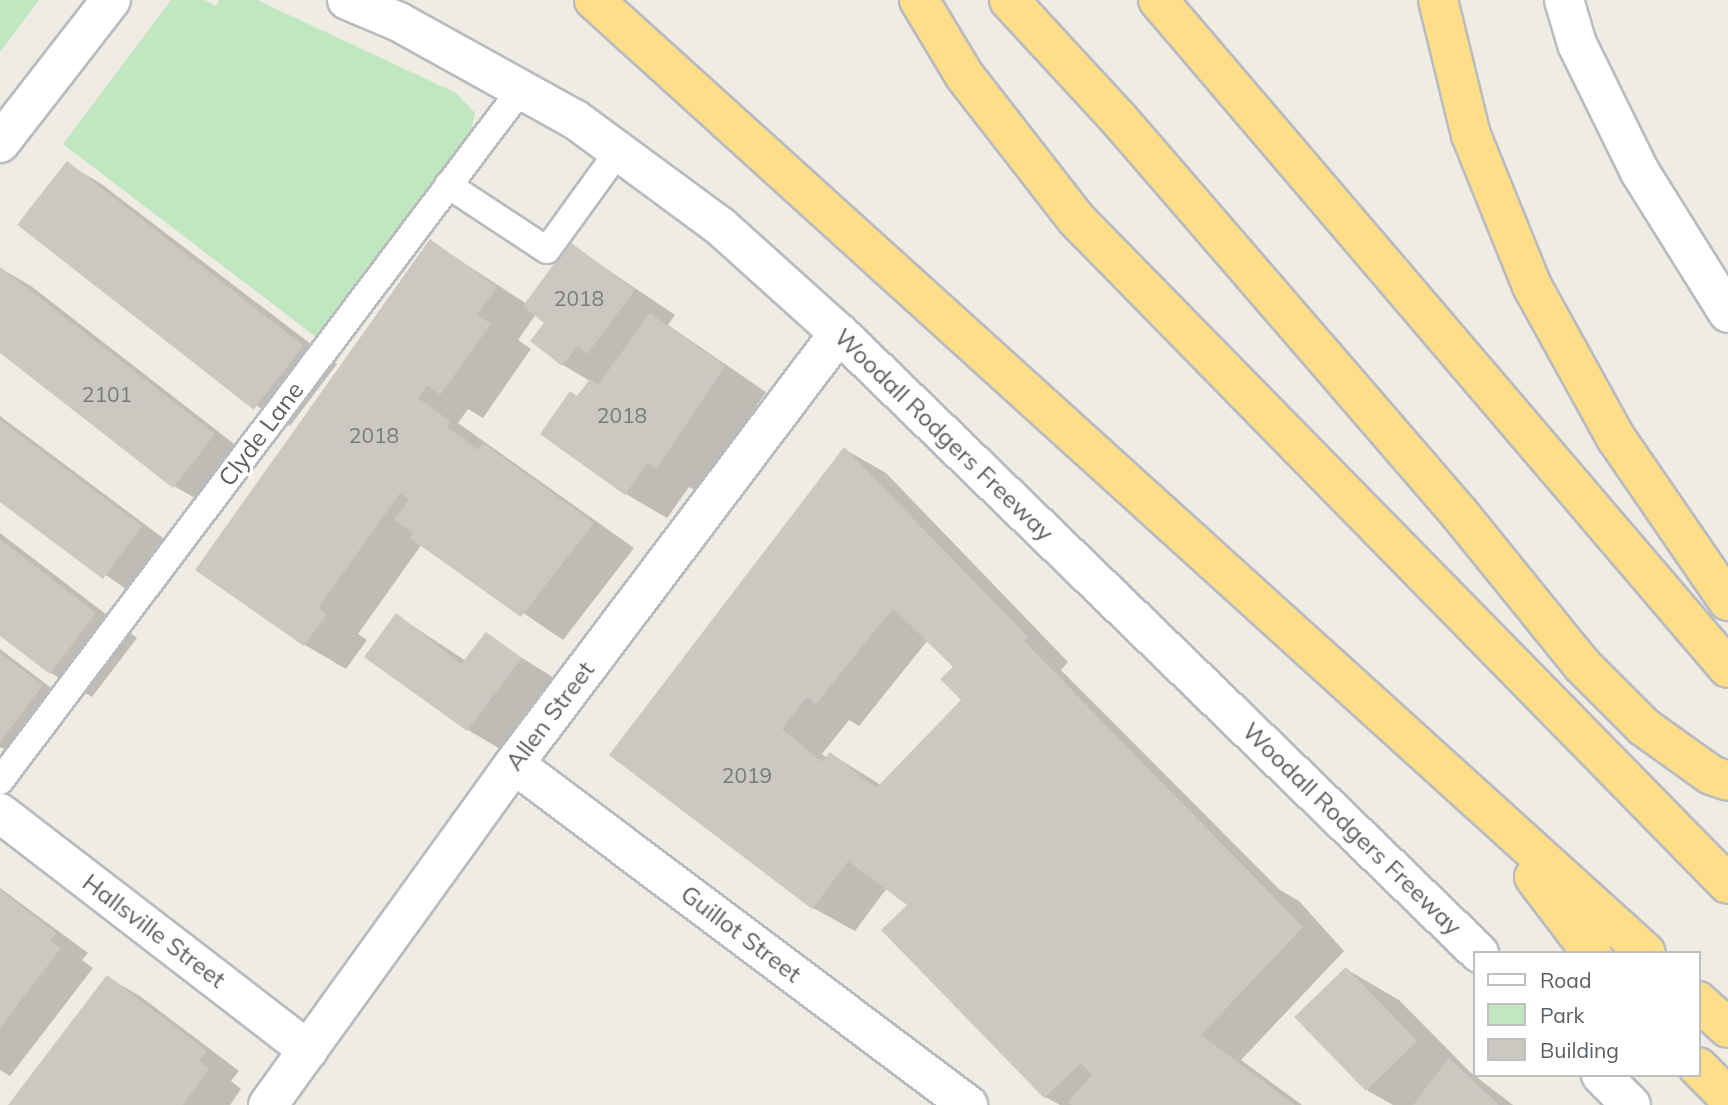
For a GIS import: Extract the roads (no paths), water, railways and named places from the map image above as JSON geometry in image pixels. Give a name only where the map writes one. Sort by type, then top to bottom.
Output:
[{"type":"highway","points":[[594,0],[1482,808],[1644,951]]},
{"type":"highway","points":[[919,0],[964,75],[1076,219],[1728,884]]},
{"type":"highway","points":[[1009,0],[1118,118],[1459,513],[1582,665],[1644,727],[1712,775],[1728,781]]},
{"type":"highway","points":[[1438,0],[1471,135],[1531,286],[1616,438],[1728,601]]},
{"type":"highway","points":[[1169,9],[1728,667]]},
{"type":"highway","points":[[1482,808],[1590,951]]},
{"type":"highway","points":[[1700,1003],[1728,1028]]},
{"type":"highway","points":[[1700,1069],[1728,1097]]},
{"type":"street","points":[[0,143],[111,0]]},
{"type":"street","name":"Woodall Rodgers Freeway","points":[[347,0],[522,88],[620,149],[720,226],[839,333],[1477,951]]},
{"type":"street","points":[[1564,0],[1577,44],[1640,172],[1728,313]]},
{"type":"street","name":"Allen Street","points":[[268,1105],[514,764],[839,333]]},
{"type":"street","name":"Guillot Street","points":[[514,764],[968,1105]]},
{"type":"street","name":"Hallsville Street","points":[[0,813],[309,1050]]},
{"type":"street","points":[[1603,1077],[1631,1105]]},
{"type":"lane","name":"Clyde Lane","points":[[0,781],[522,88]]},
{"type":"lane","points":[[448,185],[547,250],[620,149]]}]
